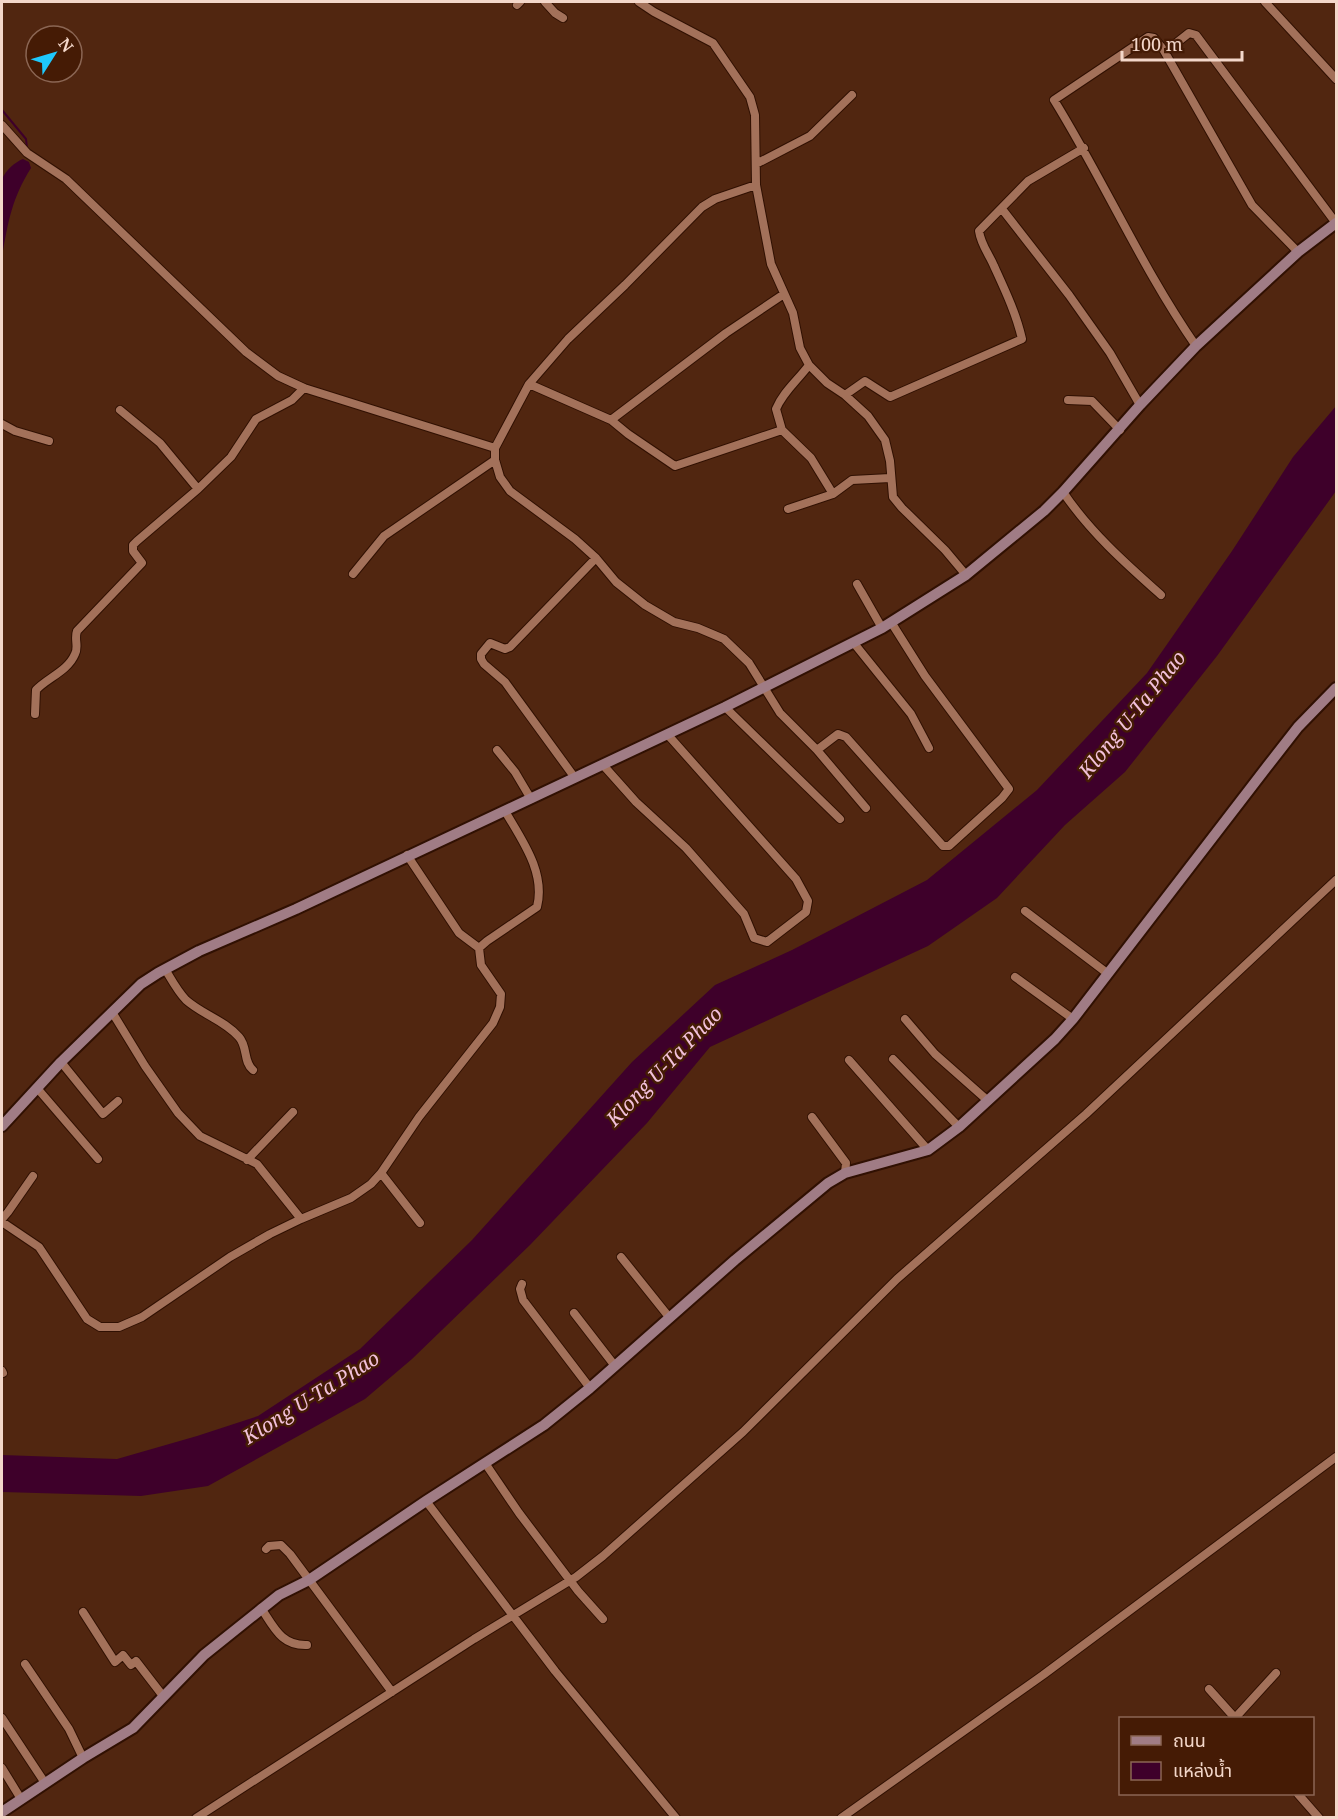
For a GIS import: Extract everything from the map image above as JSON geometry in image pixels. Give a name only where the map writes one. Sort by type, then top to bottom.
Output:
[{"type":"street","points":[[545,2],[555,14],[562,18]]},
{"type":"street","points":[[639,2],[713,43],[750,97],[755,115],[756,185],[771,264],[793,313],[801,348],[809,365],[827,383],[845,395],[868,416],[885,440],[890,461],[893,497],[966,575]]},
{"type":"street","points":[[1265,2],[1336,79]]},
{"type":"street","points":[[2,1126],[61,1062],[141,984],[165,969],[198,951],[296,909],[407,855],[668,735],[887,625],[966,575],[1044,511],[1196,346],[1298,252],[1336,223],[1196,35],[1189,33],[1164,52]]},
{"type":"street","points":[[1196,346],[1156,284],[1084,148],[1054,100],[1148,37],[1154,38],[1252,205],[1298,252]]},
{"type":"street","points":[[756,164],[810,136],[852,95]]},
{"type":"street","points":[[2,125],[27,153],[66,179],[246,352],[278,375],[304,388],[495,448]]},
{"type":"street","points":[[845,395],[865,381],[890,397],[1022,339],[1016,314],[980,240],[979,231],[1028,181],[1084,148]]},
{"type":"street","points":[[756,185],[715,199],[702,207],[568,339],[529,384],[495,448],[495,460],[500,477],[510,491],[575,538],[616,582],[645,605],[674,622],[698,628],[724,639],[749,663],[780,713],[817,750],[866,807]]},
{"type":"street","points":[[1002,209],[1069,295],[1110,353],[1140,405]]},
{"type":"street","points":[[611,420],[726,333],[784,294]]},
{"type":"street","points":[[809,365],[782,396],[776,409],[782,429],[807,453],[833,494]]},
{"type":"street","points":[[529,384],[611,420],[675,466],[782,429]]},
{"type":"street","points":[[35,714],[36,690],[73,659],[77,650],[75,636],[77,631],[142,564],[133,551],[134,545],[231,457],[256,419],[292,400],[304,388]]},
{"type":"street","points":[[1068,400],[1092,401],[1119,430]]},
{"type":"street","points":[[120,410],[167,451],[198,489]]},
{"type":"street","points":[[2,424],[15,431],[49,441]]},
{"type":"street","points":[[353,574],[384,536],[495,460]]},
{"type":"street","points":[[788,509],[833,494],[852,480],[891,478]]},
{"type":"street","points":[[1063,492],[1080,517],[1110,549],[1161,595]]},
{"type":"street","points":[[575,778],[505,682],[484,664],[481,654],[489,643],[505,649],[510,647],[596,558]]},
{"type":"street","points":[[817,750],[838,734],[846,736],[943,846],[949,846],[1009,789],[856,584]]},
{"type":"street","points":[[853,642],[910,714],[929,748]]},
{"type":"street","points":[[2,1812],[45,1782],[133,1728],[204,1654],[279,1595],[309,1580],[544,1425],[828,1183],[845,1173],[928,1150],[959,1127],[1055,1040],[1272,760],[1336,688]]},
{"type":"street","points":[[725,707],[840,819]]},
{"type":"street","points":[[603,765],[636,802],[686,848],[744,914],[754,938],[767,942],[806,912],[808,901],[796,879],[668,735]]},
{"type":"street","points":[[497,750],[515,772],[531,799]]},
{"type":"street","points":[[33,1176],[2,1221],[39,1247],[87,1319],[100,1327],[119,1327],[142,1317],[230,1257],[301,1219],[351,1198],[371,1184],[419,1117],[493,1023],[500,1007],[501,994],[481,965],[480,948],[537,907],[539,900],[535,863],[505,811]]},
{"type":"street","points":[[407,855],[459,933],[480,948]]},
{"type":"street","points":[[196,1818],[571,1580],[603,1556],[742,1431],[897,1279],[1086,1114],[1336,880]]},
{"type":"street","points":[[1025,911],[1107,973]]},
{"type":"street","points":[[165,969],[185,999],[212,1018],[224,1022],[241,1039],[248,1066],[254,1070]]},
{"type":"street","points":[[1015,977],[1073,1019]]},
{"type":"street","points":[[112,1012],[145,1066],[178,1113],[200,1136],[257,1164],[301,1219]]},
{"type":"street","points":[[905,1019],[935,1054],[987,1100]]},
{"type":"street","points":[[893,1059],[959,1127]]},
{"type":"street","points":[[849,1060],[928,1150]]},
{"type":"street","points":[[61,1062],[103,1114],[118,1101]]},
{"type":"street","points":[[37,1088],[98,1158]]},
{"type":"street","points":[[247,1160],[293,1112]]},
{"type":"street","points":[[812,1117],[846,1163],[845,1173]]},
{"type":"street","points":[[381,1173],[420,1223]]},
{"type":"street","points":[[621,1257],[669,1317]]},
{"type":"street","points":[[522,1284],[520,1291],[523,1300],[590,1388]]},
{"type":"street","points":[[574,1313],[615,1366]]},
{"type":"street","points":[[841,1818],[1043,1675],[1336,1457]]},
{"type":"street","points":[[485,1463],[519,1513],[578,1591],[603,1619]]},
{"type":"street","points":[[426,1501],[555,1671],[676,1818]]},
{"type":"street","points":[[266,1549],[269,1546],[281,1545],[392,1692]]},
{"type":"street","points":[[261,1608],[286,1641],[296,1646],[307,1645]]},
{"type":"street","points":[[82,1612],[115,1662],[123,1655],[131,1665],[136,1661],[163,1696]]},
{"type":"street","points":[[25,1664],[69,1729],[83,1758]]},
{"type":"street","points":[[1237,1717],[1276,1673]]},
{"type":"street","points":[[1209,1689],[1233,1717]]},
{"type":"street","points":[[2,1718],[45,1782]]},
{"type":"street","points":[[2,1768],[21,1799]]},
{"type":"street","points":[[1299,1795],[1319,1818]]},
{"type":"water","points":[[23,159],[29,162],[31,168],[19,190],[12,211],[2,257],[2,179],[11,167]]},
{"type":"water","name":"Klong U-Ta Phao","points":[[1336,406],[1336,491],[1217,656],[1125,772],[1065,825],[997,898],[928,946],[710,1047],[647,1123],[530,1245],[412,1359],[365,1399],[208,1486],[141,1496],[2,1492],[2,1455],[117,1459],[197,1436],[258,1416],[360,1349],[472,1240],[632,1062],[715,985],[792,950],[927,880],[1037,790],[1147,673],[1232,551],[1293,457]]},
{"type":"waterway","points":[[2,110],[26,139],[27,148]]}]
